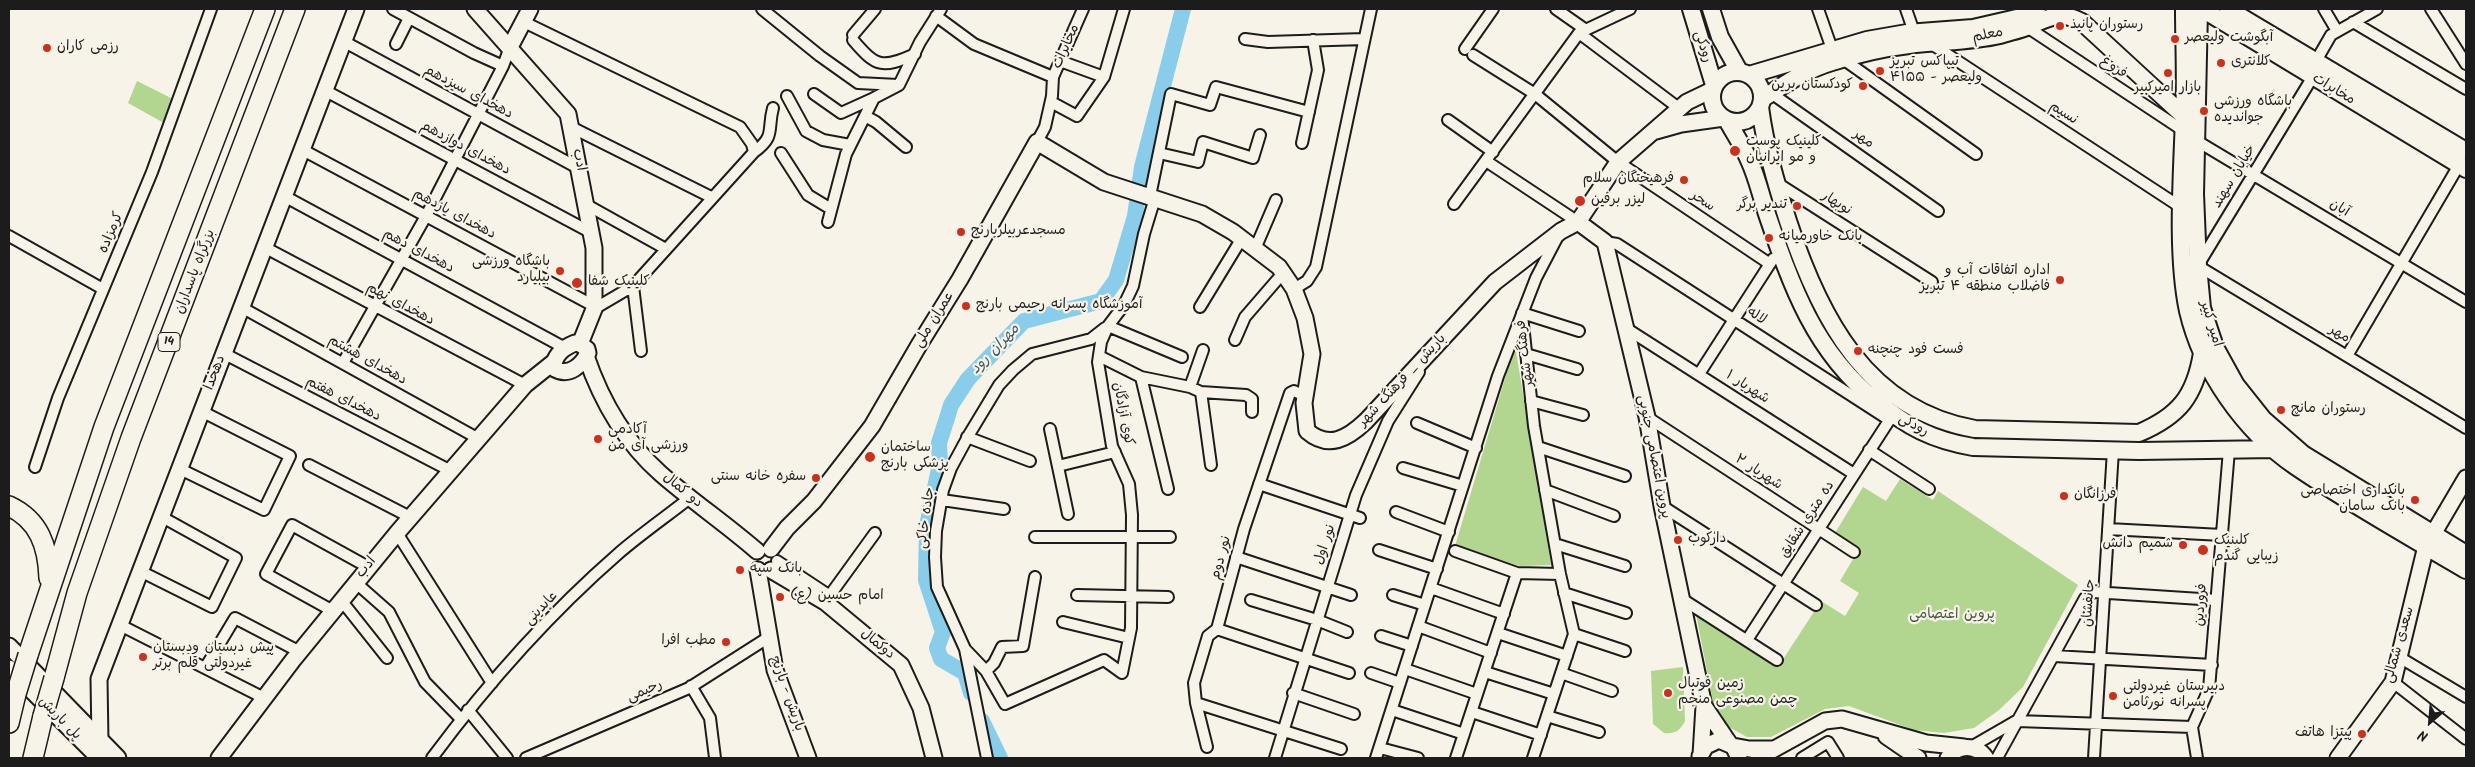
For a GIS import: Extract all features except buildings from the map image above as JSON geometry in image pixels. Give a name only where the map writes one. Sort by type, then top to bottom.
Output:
[{"type":"highway","name":"بزرگراه پاسداران","points":[[12,700],[104,427],[265,9]]},
{"type":"highway","name":"بزرگراه پاسداران","points":[[33,758],[77,593],[131,438],[295,9]]},
{"type":"highway","points":[[9,506],[19,510],[34,524],[44,541],[48,559],[49,587]]},
{"type":"highway","name":"14","points":[[9,723],[12,700]]},
{"type":"main road","name":"دهخدا","points":[[100,741],[99,679],[356,9]]},
{"type":"main road","name":"ادب","points":[[475,9],[568,114],[594,248],[594,308],[583,350]]},
{"type":"main road","name":"رودکی","points":[[1691,9],[1713,87]]},
{"type":"main road","name":"رودکی","points":[[1711,9],[1720,37],[1744,73]]},
{"type":"main road","name":"معلم","points":[[1764,100],[1800,74],[1867,40],[1914,32],[1973,28],[2021,16],[2037,9]]},
{"type":"main road","points":[[2184,9],[2189,121]]},
{"type":"main road","name":"امیر کبیر","points":[[2200,9],[2182,208],[2190,266],[2215,347],[2236,385],[2263,419],[2303,454],[2430,540]]},
{"type":"main road","name":"مخابرات","points":[[2200,9],[2312,78],[2425,135]]},
{"type":"main road","name":"مخابرات","points":[[2228,9],[2316,61],[2464,162]]},
{"type":"main road","points":[[510,47],[527,15]]},
{"type":"main road","name":"معلم","points":[[1744,73],[1838,54],[1930,43],[1974,40],[2027,27],[2054,15],[2071,16],[2082,22],[2189,121]]},
{"type":"main road","points":[[1744,73],[1758,82],[1764,100],[1746,120],[1726,119],[1681,124],[1650,133],[1680,108],[1713,87],[1722,76],[1744,73]]},
{"type":"main road","points":[[1713,87],[1713,106],[1726,119]]},
{"type":"main road","name":"رودکى","points":[[1764,100],[1770,166],[1797,247],[1818,300],[1828,320],[1850,353],[1878,381],[1916,410],[1952,425],[1975,429],[2139,433],[2159,424],[2176,411],[2190,394],[2196,381],[2202,353]]},
{"type":"main road","name":"رودکى","points":[[1726,119],[1749,160],[1779,250],[1813,329],[1837,364],[1891,417],[1922,433],[1947,442],[1973,447],[2113,450],[2276,449]]},
{"type":"main road","name":"امیر کبیر","points":[[2189,121],[2198,141],[2188,310],[2202,353],[2224,393],[2253,429],[2294,466],[2430,540]]},
{"type":"main road","name":"باریش _ فرهنگ شهر","points":[[1037,142],[1104,182],[1202,214],[1242,238],[1282,273],[1294,289],[1305,318],[1312,354],[1304,403],[1307,431],[1315,438],[1328,441],[1341,439],[1354,432],[1431,353],[1495,282],[1561,231],[1578,222],[1618,162],[1650,133]]},
{"type":"main road","name":"عمران ملی","points":[[764,559],[788,528],[814,501],[872,426],[918,345],[960,280],[1037,142]]},
{"type":"main road","points":[[1578,222],[1606,242]]},
{"type":"main road","name":"پروین اعتصامی جنوبی","points":[[1606,242],[1624,327],[1647,417],[1662,506],[1704,706],[1700,756]]},
{"type":"main road","points":[[1802,306],[1818,300]]},
{"type":"main road","points":[[561,367],[565,348],[575,343],[583,350],[601,395]]},
{"type":"main road","points":[[525,385],[561,367],[580,365],[583,350]]},
{"type":"main road","points":[[561,367],[601,395]]},
{"type":"main road","name":"ادب","points":[[219,758],[368,566],[525,385]]},
{"type":"main road","name":"دو کمال","points":[[601,395],[640,452],[661,474],[734,534],[740,544],[764,559]]},
{"type":"main road","points":[[1907,425],[1916,410]]},
{"type":"main road","name":"سعدى شمالى","points":[[2343,757],[2393,682],[2430,540],[2466,478]]},
{"type":"main road","points":[[2430,540],[2466,554]]},
{"type":"main road","points":[[2430,540],[2466,570]]},
{"type":"main road","name":"دوکمال","points":[[764,559],[828,599],[902,665],[921,708],[934,758]]},
{"type":"main road","name":"باریش - بارنج","points":[[764,559],[769,637],[775,670],[808,758]]},
{"type":"main road","points":[[9,646],[118,758]]},
{"type":"main road","name":"پل باریش","points":[[9,668],[99,758]]},
{"type":"main road","name":"پروین اعتصامی جنوبی","points":[[1704,706],[1734,749]]},
{"type":"main road","points":[[1758,758],[1825,722],[1842,719],[1926,744],[1968,747],[1982,752],[1986,758]]},
{"type":"main road","points":[[1877,729],[1918,758]]},
{"type":"main road","points":[[1700,756],[1706,746],[1714,741],[1734,749],[1772,749]]},
{"type":"main road","points":[[1948,758],[1953,752],[1968,747]]},
{"type":"street","name":"کرمزاده","points":[[35,467],[58,398],[152,172],[211,9]]},
{"type":"street","points":[[393,9],[503,66]]},
{"type":"street","points":[[762,9],[820,56],[858,83],[899,85]]},
{"type":"street","points":[[875,9],[853,38],[870,60],[880,64],[894,63],[915,54]]},
{"type":"street","name":"مخابرات","points":[[1037,142],[1044,127],[1051,102],[1053,77],[1083,9]]},
{"type":"street","points":[[1051,102],[1077,116],[1104,77],[1124,9]]},
{"type":"street","points":[[1294,289],[1307,281],[1316,267],[1371,9]]},
{"type":"street","name":"سحر","points":[[1493,9],[1469,52],[1535,94],[1618,162],[1770,264]]},
{"type":"street","points":[[1556,9],[1680,108]]},
{"type":"street","points":[[1454,204],[1582,31],[1630,9]]},
{"type":"street","points":[[1818,9],[1838,54],[1976,154]]},
{"type":"street","points":[[1906,9],[1914,32]]},
{"type":"street","points":[[2324,9],[2338,31]]},
{"type":"street","points":[[2316,61],[2331,35],[2376,9]]},
{"type":"street","points":[[2431,9],[2466,64]]},
{"type":"street","points":[[814,94],[841,113],[899,85],[938,13],[974,44],[1053,77]]},
{"type":"street","points":[[527,15],[740,128],[752,144],[754,152]]},
{"type":"street","points":[[396,44],[409,18]]},
{"type":"street","points":[[2353,22],[2466,90]]},
{"type":"street","name":"فروغ","points":[[2027,27],[2189,121]]},
{"type":"street","points":[[1244,39],[1268,42],[1364,39]]},
{"type":"street","points":[[1302,143],[1318,70],[1312,40]]},
{"type":"street","name":"دهخدای سیزدهم","points":[[343,41],[580,168]]},
{"type":"street","name":"نسیم","points":[[1930,43],[2182,208]]},
{"type":"street","points":[[343,363],[426,216],[503,66],[510,47]]},
{"type":"street","points":[[1060,61],[1104,77]]},
{"type":"street","name":"خیابان سهند","points":[[2190,266],[2253,174],[2312,78]]},
{"type":"street","name":"کوی آزادگان","points":[[986,670],[1005,704],[1104,660],[1122,674],[1129,638],[1133,535],[1129,484],[1115,452],[1099,356],[1101,342],[1108,326],[1124,305],[1133,286],[1153,197],[1159,153],[1171,94],[1210,105],[1216,87],[1309,112]]},
{"type":"street","name":"دهخدای دوازدهم","points":[[324,90],[592,233]]},
{"type":"street","points":[[787,96],[806,131],[823,140],[850,145]]},
{"type":"street","points":[[828,222],[850,145],[874,98]]},
{"type":"street","name":"مهر","points":[[1764,100],[1938,210]]},
{"type":"street","points":[[594,308],[632,286],[711,197],[763,145],[771,133],[770,118],[773,108]]},
{"type":"street","points":[[864,116],[876,122],[906,147]]},
{"type":"street","points":[[1448,120],[1492,152]]},
{"type":"street","points":[[571,127],[711,197]]},
{"type":"street","points":[[1159,153],[1198,162],[1203,142],[1253,158],[1260,135]]},
{"type":"street","name":"آبان","points":[[2198,141],[2466,302]]},
{"type":"street","name":"دهخدای یازدهم","points":[[301,149],[594,308]]},
{"type":"street","points":[[781,153],[808,195],[831,209]]},
{"type":"street","points":[[1486,162],[1578,222]]},
{"type":"street","points":[[2347,356],[2464,162]]},
{"type":"street","name":"نوبهار","points":[[1776,182],[1932,282]]},
{"type":"street","name":"دهخدای دهم","points":[[284,196],[565,348]]},
{"type":"street","points":[[1255,249],[1276,200]]},
{"type":"street","points":[[587,205],[666,249]]},
{"type":"street","points":[[1561,231],[1536,278],[1522,313],[1579,331]]},
{"type":"street","points":[[9,236],[103,289]]},
{"type":"street","points":[[1200,307],[1242,238]]},
{"type":"street","name":"لاله","points":[[1606,242],[1617,244],[1734,320],[1891,417]]},
{"type":"street","name":"دهخدای نهم","points":[[264,247],[374,307],[525,385]]},
{"type":"street","points":[[1699,374],[1779,250]]},
{"type":"street","name":"مهر","points":[[2190,266],[2347,356],[2466,428]]},
{"type":"street","points":[[1234,340],[1245,317],[1282,273]]},
{"type":"street","points":[[632,286],[641,351]]},
{"type":"street","name":"دهخدای هشتم","points":[[241,307],[478,439]]},
{"type":"street","name":"فرهنگ شهر","points":[[1522,313],[1538,447],[1560,574],[1574,634]]},
{"type":"street","name":"فرهنگ شهر","points":[[1376,758],[1476,448],[1522,313]]},
{"type":"street","points":[[1108,326],[1182,357]]},
{"type":"street","name":"جاده خاکی","points":[[987,758],[965,649],[937,587],[935,557],[942,500],[951,468],[999,384],[1032,354],[1091,339],[1108,326]]},
{"type":"street","name":"شهریار ۱","points":[[1624,327],[1854,474]]},
{"type":"street","points":[[1190,387],[1203,350]]},
{"type":"street","name":"دهخدای هفتم","points":[[223,353],[451,471]]},
{"type":"street","name":"نور اول","points":[[1275,758],[1327,587],[1355,517],[1388,421],[1431,353]]},
{"type":"street","points":[[1526,354],[1577,370]]},
{"type":"street","points":[[1099,356],[1141,376],[1190,387],[1200,392],[1246,395],[1252,399],[1252,412]]},
{"type":"street","points":[[1141,376],[1168,489]]},
{"type":"street","name":"نور دوم","points":[[1207,747],[1196,703],[1194,683],[1208,636],[1217,628],[1236,557],[1290,392],[1294,391],[1305,396]]},
{"type":"street","points":[[1200,392],[1211,464]]},
{"type":"street","points":[[1531,401],[1583,415]]},
{"type":"street","points":[[180,469],[264,510],[290,456],[201,411]]},
{"type":"street","name":"شهریار ۲","points":[[1647,417],[1854,552]]},
{"type":"street","name":"ده متری شقایق","points":[[1747,640],[1891,417]]},
{"type":"street","points":[[1417,423],[1476,448]]},
{"type":"street","points":[[1050,430],[1068,514]]},
{"type":"street","points":[[967,438],[1030,461]]},
{"type":"street","points":[[1538,447],[1624,476]]},
{"type":"street","points":[[1870,450],[1929,489]]},
{"type":"street","name":"جانفشان","points":[[2094,758],[2113,450]]},
{"type":"street","name":"فروردین","points":[[2192,727],[2209,689],[2229,450]]},
{"type":"street","points":[[1058,466],[1115,452]]},
{"type":"street","points":[[308,465],[410,517]]},
{"type":"street","points":[[1403,468],[1464,486]]},
{"type":"street","points":[[1259,484],[1355,517]]},
{"type":"street","points":[[1545,490],[1614,516]]},
{"type":"street","name":"عابدینی","points":[[432,758],[492,683],[573,596],[620,553],[691,497]]},
{"type":"street","points":[[942,500],[1004,509]]},
{"type":"street","points":[[1662,506],[1816,605]]},
{"type":"street","points":[[1396,512],[1449,532]]},
{"type":"street","points":[[140,571],[212,608],[236,558],[162,517]]},
{"type":"street","points":[[368,566],[292,524],[266,574],[337,606],[387,658]]},
{"type":"street","points":[[2108,530],[2222,535]]},
{"type":"street","points":[[396,533],[492,683]]},
{"type":"street","points":[[828,599],[875,533]]},
{"type":"street","points":[[1035,537],[1133,535],[1170,537]]},
{"type":"street","points":[[1555,544],[1625,566]]},
{"type":"street","points":[[1379,550],[1437,569]]},
{"type":"street","points":[[1455,552],[1517,573],[1560,574]]},
{"type":"street","points":[[1236,557],[1352,595]]},
{"type":"street","points":[[1456,758],[1517,573]]},
{"type":"street","points":[[965,649],[986,670],[994,663],[1002,647],[1022,646],[1035,577]]},
{"type":"street","points":[[355,582],[389,612],[425,682],[465,715],[507,758]]},
{"type":"street","points":[[1431,588],[1504,614]]},
{"type":"street","points":[[1997,758],[2086,598],[2093,592],[2216,600]]},
{"type":"street","points":[[1564,593],[1626,612]]},
{"type":"street","points":[[1393,595],[1425,605]]},
{"type":"street","points":[[1076,596],[1168,597]]},
{"type":"street","points":[[1682,599],[1777,660]]},
{"type":"street","points":[[1251,600],[1317,620],[1347,632]]},
{"type":"street","points":[[205,668],[235,618],[300,652]]},
{"type":"street","points":[[1063,622],[1129,638]]},
{"type":"street","points":[[120,625],[264,698]]},
{"type":"street","points":[[1418,626],[1491,652]]},
{"type":"street","points":[[1217,628],[1349,673]]},
{"type":"street","points":[[1498,632],[1567,656]]},
{"type":"street","points":[[1536,758],[1541,735],[1574,634],[1625,651]]},
{"type":"street","points":[[1381,636],[1412,646]]},
{"type":"street","name":"رحیمی","points":[[526,758],[691,686],[769,637]]},
{"type":"street","points":[[2054,656],[2212,665]]},
{"type":"street","points":[[2399,657],[2466,697]]},
{"type":"street","points":[[1405,669],[1477,694]]},
{"type":"street","points":[[1372,672],[1400,683]]},
{"type":"street","points":[[1485,672],[1554,694]]},
{"type":"street","points":[[1561,673],[1612,692]]},
{"type":"street","points":[[2393,682],[2466,739]]},
{"type":"street","points":[[691,686],[710,718],[715,758]]},
{"type":"street","points":[[1293,694],[1354,714]]},
{"type":"street","points":[[1196,703],[1341,749]]},
{"type":"street","points":[[1392,710],[1464,734]]},
{"type":"street","points":[[1472,712],[1541,735]]},
{"type":"street","points":[[1547,716],[1599,732]]},
{"type":"street","points":[[1968,747],[2017,721],[2192,727],[2197,758]]},
{"type":"street","points":[[1802,758],[1828,742],[1838,758]]},
{"type":"street","points":[[1380,748],[1418,758]]},
{"type":"green space","points":[[137,81],[173,99],[164,123],[128,103]]},
{"type":"green space","points":[[1515,345],[1551,565],[1520,566],[1455,546]]},
{"type":"green space","name":"پروین اعتصامى","points":[[1900,479],[1933,500],[1938,491],[2078,585],[2023,687],[1999,710],[1974,728],[1944,733],[1914,730],[1849,706],[1825,709],[1771,737],[1747,737],[1727,726],[1713,702],[1696,614],[1778,667],[1821,601],[1845,616],[1859,593],[1840,581],[1859,549],[1835,533],[1863,487],[1886,501]]},
{"type":"green space","name":"زمین فوتبال چمن مصنوعی منجم","points":[[1683,667],[1685,721],[1677,731],[1664,733],[1653,724],[1651,671]]},
{"type":"waterway","name":"مهران رود","points":[[971,693],[965,673],[941,659],[937,648],[943,632],[926,580],[927,526],[940,464],[939,443],[951,405],[968,379],[1024,321],[1101,301],[1116,280],[1135,216],[1142,167],[1183,9]]},
{"type":"waterway","name":"مهران رود","points":[[982,721],[1000,758]]},
{"type":"place","name":"رستوران پانیذ","points":[[2060,26]]},
{"type":"place","name":"آبگوشت ولیعصر","points":[[2175,39]]},
{"type":"place","name":"رزمی کاران","points":[[47,48]]},
{"type":"place","name":"کلانتری","points":[[2221,63]]},
{"type":"place","name":"تیپاکس تبریز ولیعصر - ۴۱۵۵","points":[[1880,71]]},
{"type":"place","name":"بازار امیرکبیر","points":[[2168,73]]},
{"type":"place","name":"کودکستان برین","points":[[1863,86]]},
{"type":"place","name":"باشگاه ورزشی جواندیده","points":[[2204,111]]},
{"type":"place","name":"کلینیک پوست و مو ایرانیان","points":[[1735,151]]},
{"type":"place","name":"فرهیختگان سلام","points":[[1684,180]]},
{"type":"place","name":"لیزر برفین","points":[[1580,201]]},
{"type":"place","name":"تندیر برگر","points":[[1797,206]]},
{"type":"place","name":"مسجدعربیلربارنج","points":[[961,232]]},
{"type":"place","name":"بانک خاورمیانه","points":[[1769,238]]},
{"type":"place","name":"باشگاه ورزشی بیلیارد","points":[[560,271]]},
{"type":"place","name":"اداره اتفاقات آب و فاضلاب منطقه ۴ تبریز","points":[[2060,280]]},
{"type":"place","name":"کلینیک شفا","points":[[577,283]]},
{"type":"place","name":"آموزشگاه پسرانه رحیمی بارنج","points":[[966,306]]},
{"type":"place","name":"فست فود چنچنه","points":[[1858,351]]},
{"type":"place","name":"رستوران مانچ","points":[[2281,410]]},
{"type":"place","name":"آکادمی ورزشی آی من","points":[[598,439]]},
{"type":"place","name":"ساختمان پزشکی بارنج","points":[[870,457]]},
{"type":"place","name":"سفره خانه سنتی","points":[[816,478]]},
{"type":"place","name":"فرزانگان","points":[[2064,496]]},
{"type":"place","name":"بانکداری اختصاصی بانک سامان","points":[[2415,500]]},
{"type":"place","name":"دارکوب","points":[[1678,540]]},
{"type":"place","name":"شمیم دانش","points":[[2183,545]]},
{"type":"place","name":"کلینیک زیبایی گندم","points":[[2203,550]]},
{"type":"place","name":"بانک سپه","points":[[740,570]]},
{"type":"place","name":"امام حسین (ع)","points":[[780,597]]},
{"type":"place","name":"مطب افرا","points":[[726,642]]},
{"type":"place","name":"پیش دبستان ودبستان غیردولتی قلم برتر","points":[[143,657]]},
{"type":"place","name":"زمین فوتبال چمن مصنوعی منجم","points":[[1668,693]]},
{"type":"place","name":"دبیرستان غیردولتی پسرانه نورثامن","points":[[2113,696]]},
{"type":"place","name":"پیتزا هاتف","points":[[2362,734]]}]
